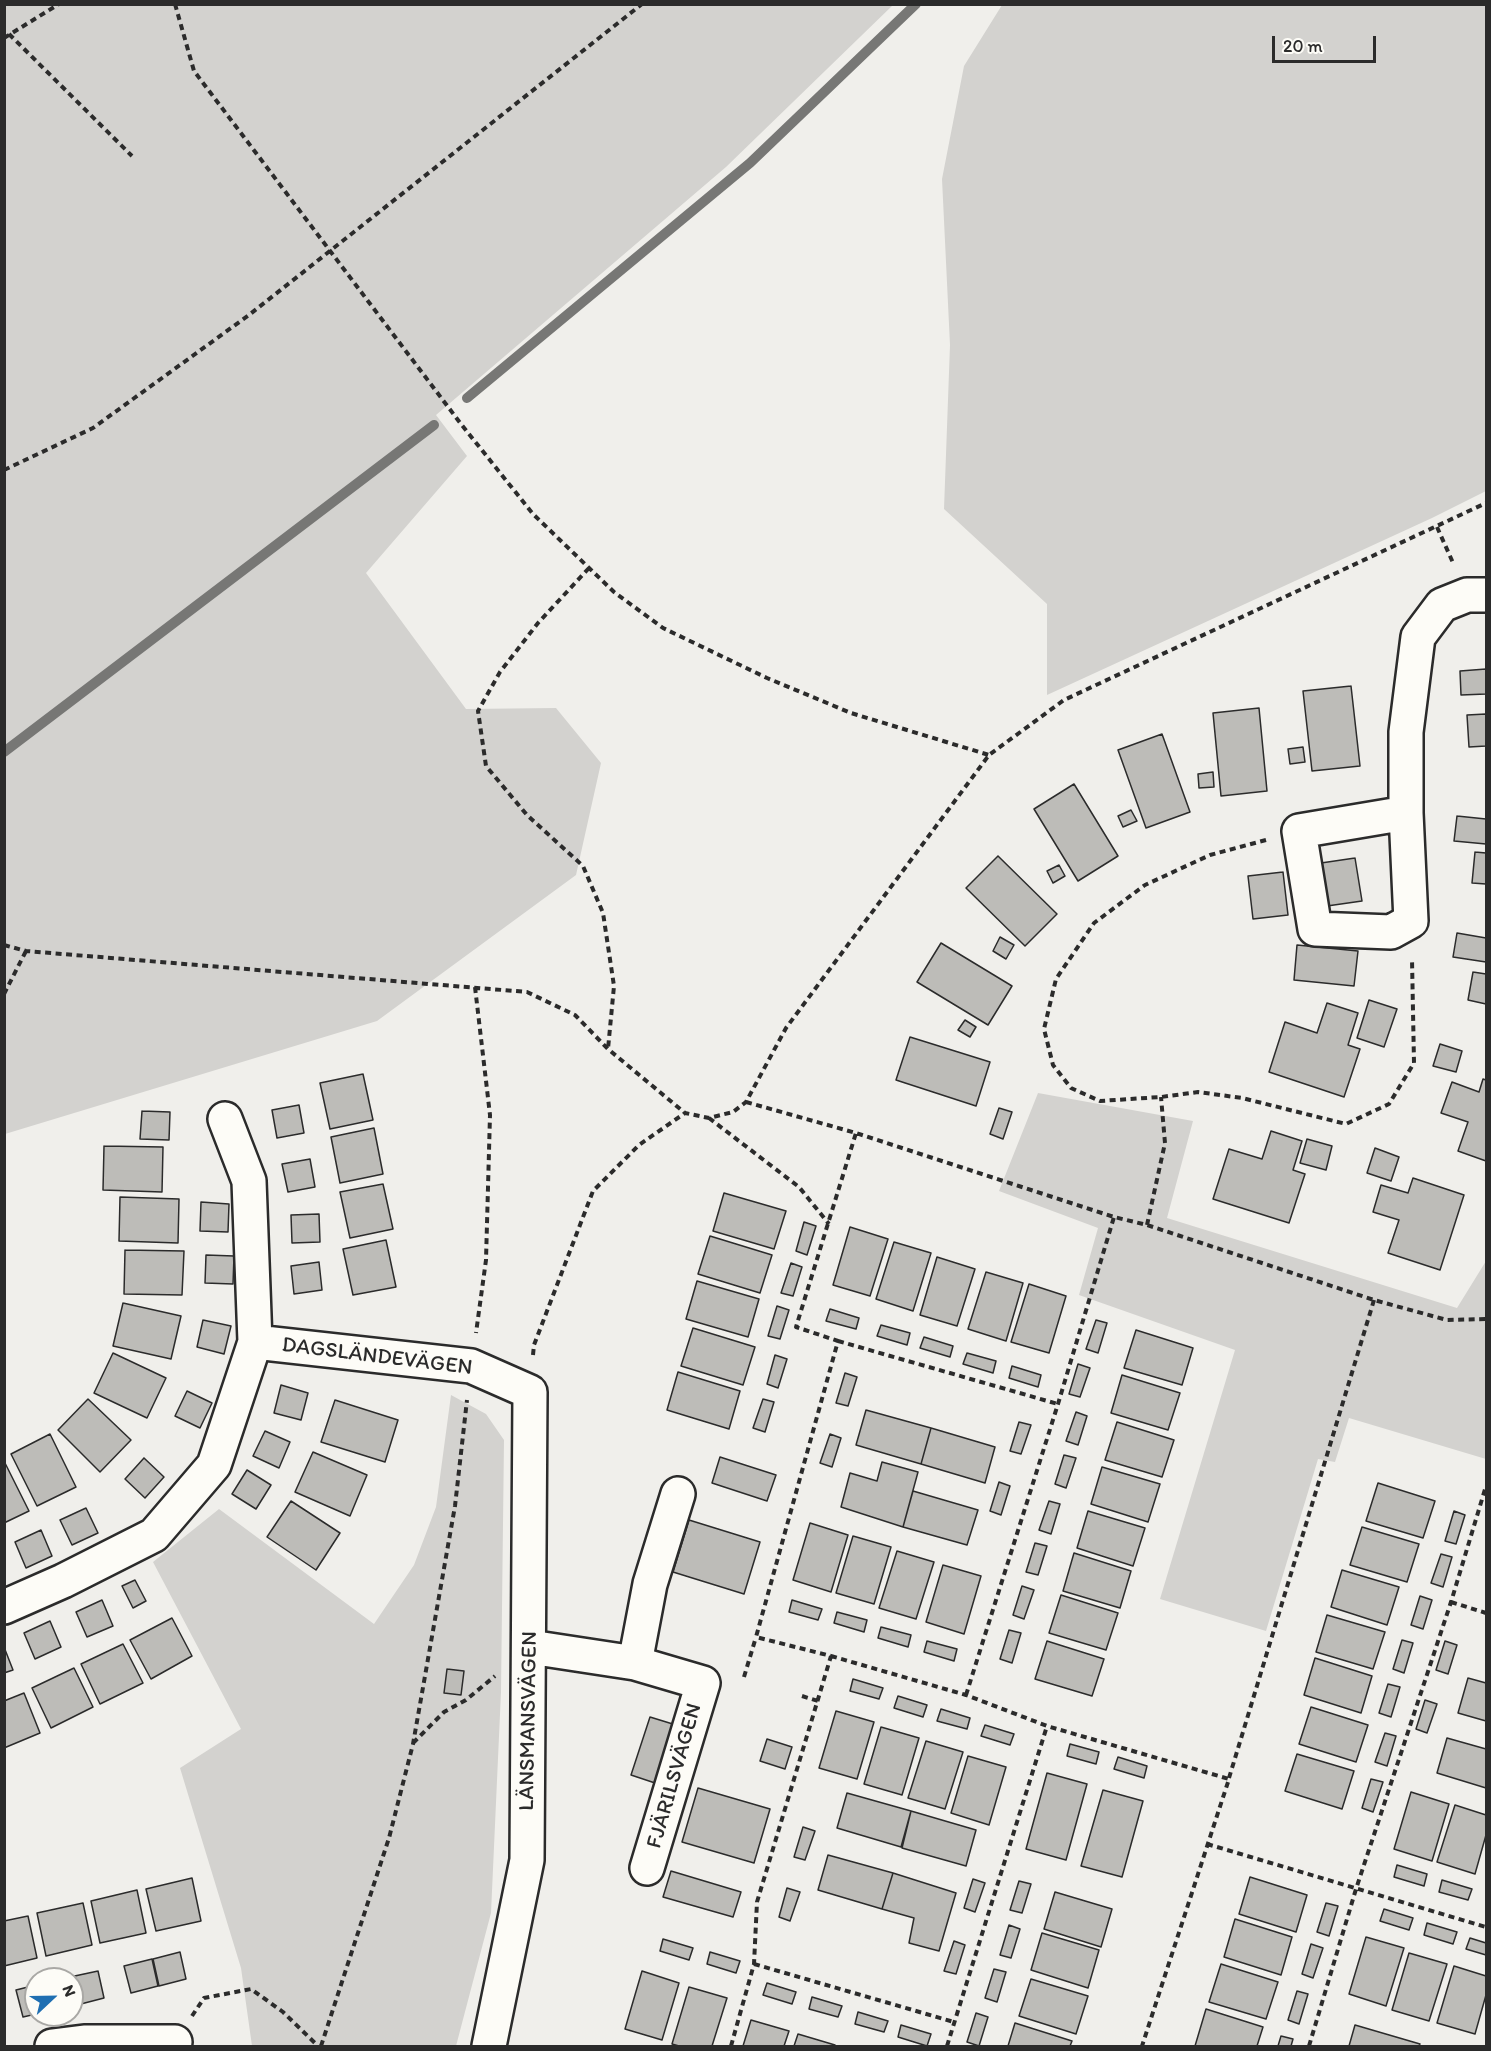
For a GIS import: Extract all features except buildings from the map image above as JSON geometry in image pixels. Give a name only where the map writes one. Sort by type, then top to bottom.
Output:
[{"type":"street","points":[[1406,813],[1299,831],[1315,929],[1391,932],[1412,921],[1406,813],[1406,732],[1418,637],[1442,605],[1477,595]]},
{"type":"street","name":"DAGSLÄNDEVÄGEN","points":[[4,1607],[63,1581],[154,1535],[214,1465],[255,1342],[249,1181],[225,1119]]},
{"type":"street","name":"DAGSLÄNDEVÄGEN","points":[[255,1342],[471,1366],[530,1392]]},
{"type":"street","name":"LÄNSMANSVÄGEN","points":[[489,2046],[527,1860],[530,1392]]},
{"type":"street","points":[[635,1663],[650,1584],[678,1494]]},
{"type":"street","name":"FJÄRILSVÄGEN","points":[[530,1647],[635,1663],[703,1683],[648,1868]]},
{"type":"street","points":[[52,2046],[84,2042],[175,2042]]},
{"type":"path","points":[[4,38],[59,4]]},
{"type":"path","points":[[175,4],[194,71],[461,424],[533,514],[614,592],[663,628],[767,678],[851,713],[990,755]]},
{"type":"path","points":[[4,470],[93,428],[249,315],[642,4]]},
{"type":"path","points":[[9,34],[132,156]]},
{"type":"path","points":[[709,1118],[733,1112],[746,1102],[786,1028],[990,755],[1064,700],[1486,503]]},
{"type":"path","points":[[589,568],[538,623],[500,672],[478,711],[486,766],[527,815],[583,866],[603,913],[614,986],[608,1049]]},
{"type":"path","points":[[1299,831],[1210,855],[1145,885],[1094,923],[1056,979],[1044,1029],[1053,1065],[1071,1088],[1100,1101],[1198,1092],[1242,1098],[1346,1124],[1389,1104],[1414,1063],[1412,921]]},
{"type":"path","points":[[4,945],[26,951],[527,992],[575,1015],[608,1049],[685,1113],[709,1118],[799,1187],[829,1224]]},
{"type":"path","points":[[4,994],[26,951]]},
{"type":"path","points":[[175,2042],[204,1998],[251,1989],[283,2012],[319,2046],[389,1838],[413,1744],[454,1506],[486,1260],[489,1115],[474,987]]},
{"type":"path","points":[[1147,1225],[1165,1143],[1161,1097]]},
{"type":"path","points":[[746,1102],[856,1133],[1374,1300],[1447,1320],[1486,1319]]},
{"type":"path","points":[[530,1392],[534,1345],[593,1191],[639,1145],[685,1113]]},
{"type":"path","points":[[856,1133],[796,1327],[1058,1404]]},
{"type":"path","points":[[966,1695],[1058,1404],[1114,1216]]},
{"type":"path","points":[[1142,2046],[1229,1779],[1374,1300]]},
{"type":"path","points":[[744,1677],[838,1341]]},
{"type":"path","points":[[1309,2046],[1356,1889],[1451,1602],[1486,1486]]},
{"type":"path","points":[[1451,1602],[1486,1613]]},
{"type":"path","points":[[756,1637],[966,1695],[1047,1726],[1229,1779]]},
{"type":"path","points":[[413,1744],[444,1712],[466,1700],[530,1647]]},
{"type":"path","points":[[730,2046],[754,1964],[757,1902],[831,1656]]},
{"type":"path","points":[[802,1696],[818,1701]]},
{"type":"path","points":[[947,2046],[1047,1726]]},
{"type":"path","points":[[1207,1844],[1486,1927]]},
{"type":"path","points":[[754,1964],[954,2022]]},
{"type":"shaded area","points":[[4,5],[893,5],[726,167],[436,415],[467,456],[366,573],[466,709],[556,708],[601,763],[576,875],[377,1021],[5,1134]]},
{"type":"shaded area","points":[[1002,5],[1486,5],[1486,491],[1047,695],[1047,604],[944,509],[950,345],[942,179],[964,66]]},
{"type":"shaded area","points":[[1038,1093],[1193,1121],[1167,1218],[1457,1308],[1486,1261],[1486,1459],[1349,1418],[1335,1462],[1318,1459],[1266,1631],[1160,1599],[1235,1350],[1079,1295],[1098,1228],[999,1191]]},
{"type":"shaded area","points":[[451,1395],[486,1414],[504,1440],[501,1692],[491,1913],[456,2046],[252,2046],[241,1968],[180,1768],[241,1729],[153,1562],[219,1509],[374,1624],[414,1565],[436,1507]]},
{"type":"waterway","points":[[467,398],[750,163],[916,4]]},
{"type":"waterway","points":[[4,752],[434,425]]}]
